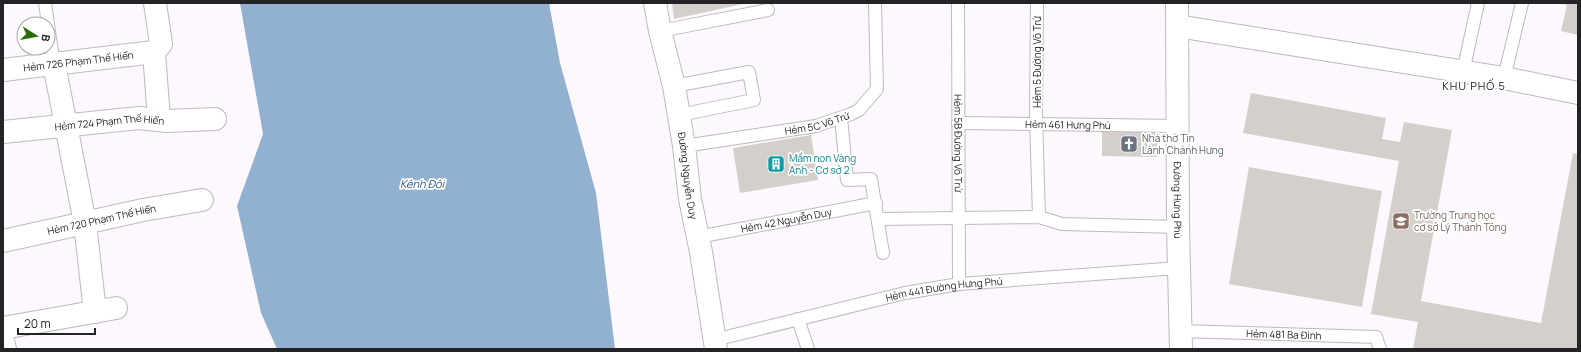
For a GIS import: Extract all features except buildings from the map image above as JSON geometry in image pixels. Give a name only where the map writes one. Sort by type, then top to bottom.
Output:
[{"type":"street","points":[[155,3],[161,44],[154,52],[158,120]]},
{"type":"street","name":"Đường Nguyễn Duy","points":[[654,3],[674,86],[684,146],[690,199],[701,252],[715,344]]},
{"type":"street","name":"Đường Hưng Phú","points":[[1178,3],[1177,126],[1180,340]]},
{"type":"street","points":[[1177,26],[1504,78],[1578,93]]},
{"type":"street","name":"Hẻm 726 Phạm Thế Hiển","points":[[3,70],[154,52]]},
{"type":"street","points":[[3,328],[106,310],[85,223],[54,64]]},
{"type":"street","name":"Hẻm 724 Phạm Thế Hiển","points":[[3,132],[140,118],[166,121],[215,119]]},
{"type":"street","name":"Hẻm 720 Phạm Thế Hiển","points":[[3,241],[202,200]]},
{"type":"street","points":[[3,340],[5,349]]},
{"type":"lane","points":[[45,3],[47,16]]},
{"type":"lane","name":"Hẻm 5C Võ Trứ","points":[[684,146],[816,126],[841,118],[859,110],[877,89],[875,3]]},
{"type":"lane","name":"Hẻm 5B Đường Võ Trứ","points":[[958,3],[959,284]]},
{"type":"lane","name":"Hẻm 5 Đường Võ Trứ","points":[[1037,3],[1039,217]]},
{"type":"lane","points":[[1463,72],[1478,3]]},
{"type":"lane","points":[[1504,78],[1522,3]]},
{"type":"lane","points":[[660,31],[768,10]]},
{"type":"lane","points":[[53,56],[54,64]]},
{"type":"lane","points":[[674,86],[749,72],[754,100],[679,115]]},
{"type":"lane","points":[[841,118],[847,180],[871,179],[883,253]]},
{"type":"lane","name":"Hẻm 461 Hưng Phú","points":[[958,123],[1177,126]]},
{"type":"lane","name":"Hẻm 42 Nguyễn Duy","points":[[698,238],[876,203]]},
{"type":"lane","points":[[878,219],[998,216],[1039,217],[1062,224],[1178,227]]},
{"type":"lane","name":"Hẻm 441 Đường Hưng Phú","points":[[715,344],[798,319],[904,293],[959,284],[1179,268]]},
{"type":"lane","points":[[798,319],[808,349]]},
{"type":"lane","name":"Hẻm 481 Ba Đình","points":[[1180,340],[1376,337],[1380,349]]},
{"type":"water","name":"Kênh Đôi","points":[[240,3],[549,3],[560,63],[596,193],[615,349],[277,349],[261,313],[237,206],[263,134]]},
{"type":"place","name":"Nhà thờ Tin Lành Chánh Hưng","points":[[1129,144]]},
{"type":"place","name":"Mầm non Vàng Anh - Cơ sở 2","points":[[776,164]]},
{"type":"place","name":"Trường Trung học cơ sở Lý Thánh Tông","points":[[1401,221]]},
{"type":"district","name":"KHU PHỐ 5","points":[[1474,85]]}]
